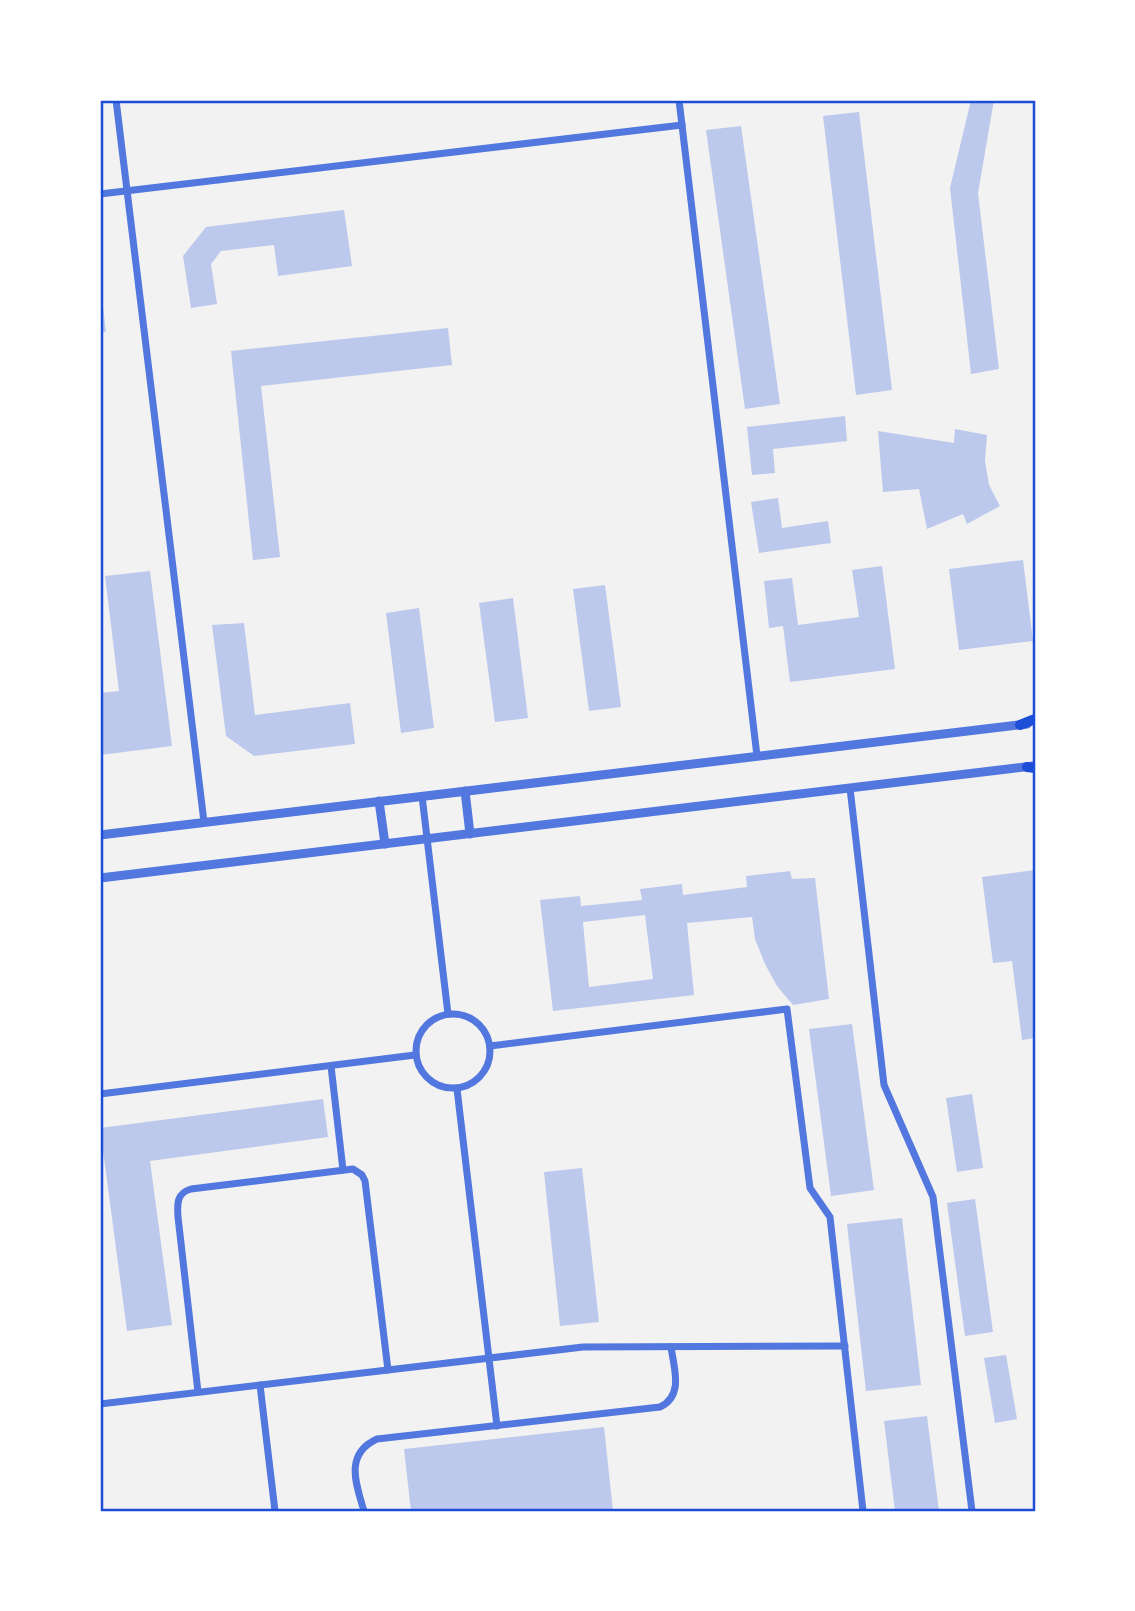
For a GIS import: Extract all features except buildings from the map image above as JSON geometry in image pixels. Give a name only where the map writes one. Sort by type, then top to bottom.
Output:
[{"type":"main road","points":[[1020,725],[1035,721]]},
{"type":"street","points":[[116,100],[204,822]]},
{"type":"street","points":[[679,100],[757,756]]},
{"type":"street","points":[[100,194],[682,125]]},
{"type":"street","points":[[100,835],[1020,725]]},
{"type":"street","points":[[100,878],[1032,767]]},
{"type":"street","points":[[850,788],[884,1085],[933,1197],[972,1511]]},
{"type":"street","points":[[465,791],[470,834]]},
{"type":"street","points":[[422,796],[448,1014]]},
{"type":"street","points":[[379,802],[385,844]]},
{"type":"street","points":[[490,1046],[787,1009],[810,1188],[830,1217],[863,1511]]},
{"type":"street","points":[[448,1014],[467,1016],[478,1023],[490,1046],[486,1069],[469,1085],[457,1088],[445,1088],[425,1077],[418,1067],[415,1055],[421,1030],[430,1021],[448,1014]]},
{"type":"street","points":[[100,1094],[415,1055]]},
{"type":"street","points":[[331,1066],[343,1170]]},
{"type":"street","points":[[457,1088],[497,1426]]},
{"type":"street","points":[[198,1392],[178,1198],[183,1191],[191,1189],[343,1170],[358,1171],[365,1181],[388,1370]]},
{"type":"street","points":[[100,1404],[583,1347],[845,1346]]},
{"type":"street","points":[[364,1511],[355,1480],[355,1466],[359,1453],[367,1444],[377,1439],[660,1407],[673,1398],[676,1388],[671,1347]]},
{"type":"street","points":[[260,1385],[275,1511]]}]
